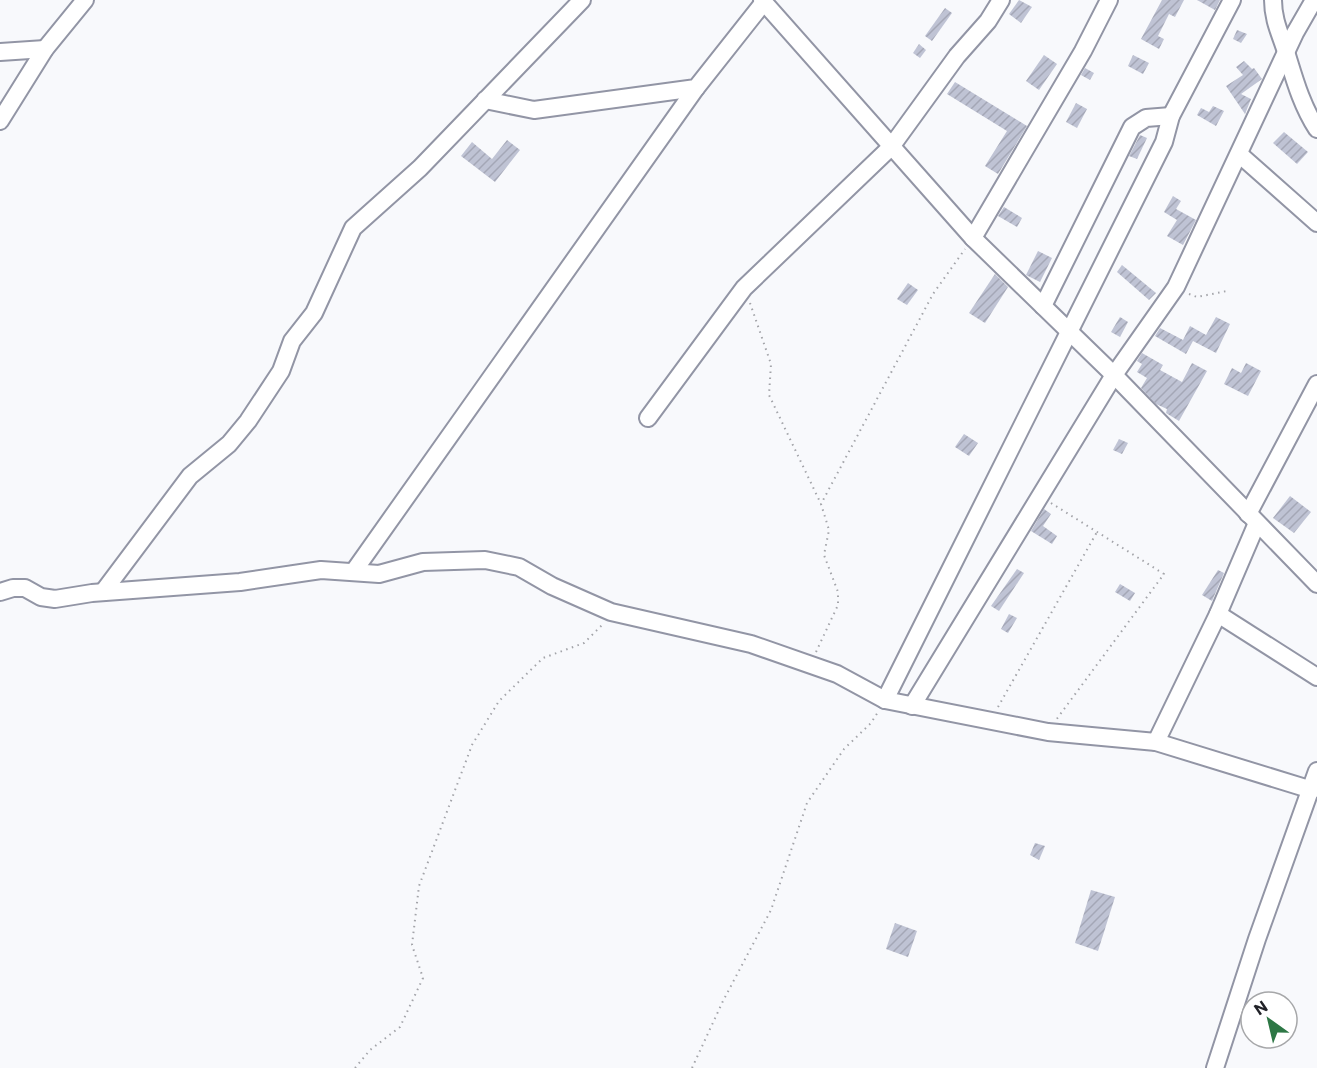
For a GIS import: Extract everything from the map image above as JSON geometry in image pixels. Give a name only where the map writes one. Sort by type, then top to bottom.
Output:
[{"type":"street","points":[[0,121],[45,49],[85,0]]},
{"type":"street","points":[[103,592],[190,476],[229,444],[249,422],[281,371],[292,341],[314,313],[353,228],[420,168],[582,0]]},
{"type":"street","points":[[648,418],[744,288],[891,147],[957,56],[988,21],[1001,0]]},
{"type":"street","points":[[973,237],[1083,51],[1109,0]]},
{"type":"street","points":[[885,700],[1164,142],[1172,116],[1232,0]]},
{"type":"street","points":[[1273,0],[1273,19],[1287,53],[1297,92],[1317,129]]},
{"type":"street","points":[[912,706],[1114,375],[1176,287],[1295,33],[1314,0]]},
{"type":"street","points":[[354,571],[696,88],[763,1],[973,237],[1114,375],[1317,584]]},
{"type":"street","points":[[0,52],[45,49]]},
{"type":"street","points":[[485,100],[534,110],[696,88]]},
{"type":"street","points":[[1043,306],[1132,127],[1146,118],[1172,116]]},
{"type":"street","points":[[1239,154],[1317,223]]},
{"type":"street","points":[[1156,742],[1218,614],[1252,518],[1317,384]]},
{"type":"street","points":[[0,592],[13,588],[25,588],[41,597],[55,598],[103,592],[240,582],[321,570],[379,574],[423,562],[485,560],[519,567],[552,586],[611,612],[751,644],[851,679],[885,700],[1048,732],[1156,742],[1312,790]]},
{"type":"street","points":[[1218,614],[1317,677]]},
{"type":"street","points":[[1215,1068],[1257,939],[1317,771]]},
{"type":"path","points":[[821,504],[933,294],[973,237]]},
{"type":"path","points":[[1176,287],[1197,297],[1227,291]]},
{"type":"path","points":[[744,288],[771,364],[769,395],[821,504],[830,530],[825,555],[838,592],[838,605],[810,666]]},
{"type":"path","points":[[1041,496],[1164,574],[1048,732]]},
{"type":"path","points":[[991,720],[1097,532]]},
{"type":"path","points":[[356,1068],[370,1050],[399,1027],[423,978],[412,945],[419,886],[472,745],[499,701],[543,658],[584,644],[597,633],[611,612]]},
{"type":"path","points":[[692,1068],[723,1001],[771,910],[807,803],[844,749],[871,723],[885,700]]},
{"type":"building","points":[[1019,0],[1032,7],[1021,23],[1009,14]]},
{"type":"building","points":[[1162,0],[1184,0],[1175,17],[1169,14],[1158,36],[1164,39],[1159,49],[1141,39]]},
{"type":"building","points":[[1197,0],[1220,0],[1215,10]]},
{"type":"building","points":[[945,8],[952,13],[932,41],[925,36]]},
{"type":"building","points":[[1237,30],[1247,34],[1241,43],[1233,39]]},
{"type":"building","points":[[919,44],[926,50],[920,58],[913,53]]},
{"type":"building","points":[[1044,55],[1057,64],[1039,90],[1026,81]]},
{"type":"building","points":[[1133,55],[1149,63],[1143,74],[1128,66]]},
{"type":"building","points":[[1244,61],[1252,69],[1254,68],[1262,79],[1241,94],[1251,99],[1245,114],[1226,86],[1243,75],[1236,67]]},
{"type":"building","points":[[1085,68],[1094,73],[1090,80],[1081,75]]},
{"type":"building","points":[[955,82],[1027,126],[998,174],[985,166],[1007,131],[947,94]]},
{"type":"building","points":[[1076,103],[1087,109],[1077,128],[1066,122]]},
{"type":"building","points":[[1213,106],[1224,111],[1216,126],[1197,115],[1201,108],[1209,112]]},
{"type":"building","points":[[1284,132],[1308,152],[1297,164],[1273,143]]},
{"type":"building","points":[[1140,135],[1147,138],[1137,159],[1129,156]]},
{"type":"building","points":[[507,140],[520,150],[495,182],[461,156],[472,142],[492,159]]},
{"type":"building","points":[[1173,196],[1181,201],[1176,209],[1196,220],[1183,245],[1167,236],[1177,220],[1164,212]]},
{"type":"building","points":[[1004,207],[1022,218],[1017,227],[998,216]]},
{"type":"building","points":[[1038,251],[1052,258],[1040,282],[1026,275]]},
{"type":"building","points":[[1122,265],[1156,293],[1149,300],[1117,272]]},
{"type":"building","points":[[995,274],[1008,287],[985,323],[969,313]]},
{"type":"building","points":[[908,283],[918,290],[907,305],[897,299]]},
{"type":"building","points":[[1120,317],[1128,322],[1120,337],[1111,332]]},
{"type":"building","points":[[1216,317],[1230,324],[1216,353],[1193,341],[1186,354],[1155,336],[1160,328],[1183,340],[1190,326],[1206,335]]},
{"type":"building","points":[[1142,353],[1163,365],[1160,370],[1182,382],[1192,363],[1207,371],[1179,421],[1166,413],[1167,409],[1156,404],[1141,388],[1147,378],[1137,372],[1142,364],[1137,361]]},
{"type":"building","points":[[1246,363],[1261,371],[1248,396],[1224,384],[1232,368],[1241,373]]},
{"type":"building","points":[[964,434],[978,443],[969,456],[955,447]]},
{"type":"building","points":[[1119,439],[1128,443],[1122,454],[1113,450]]},
{"type":"building","points":[[1290,496],[1311,512],[1294,533],[1273,518]]},
{"type":"building","points":[[1044,509],[1051,514],[1043,526],[1057,536],[1052,544],[1031,531]]},
{"type":"building","points":[[1017,569],[1024,573],[999,611],[991,606]]},
{"type":"building","points":[[1218,570],[1224,573],[1212,601],[1202,595]]},
{"type":"building","points":[[1120,584],[1135,593],[1130,601],[1115,592]]},
{"type":"building","points":[[1009,614],[1017,618],[1008,633],[1001,629]]},
{"type":"building","points":[[1035,843],[1045,846],[1039,860],[1030,855]]},
{"type":"building","points":[[1091,890],[1115,897],[1098,951],[1075,943]]},
{"type":"building","points":[[895,923],[917,931],[908,957],[886,949]]}]
